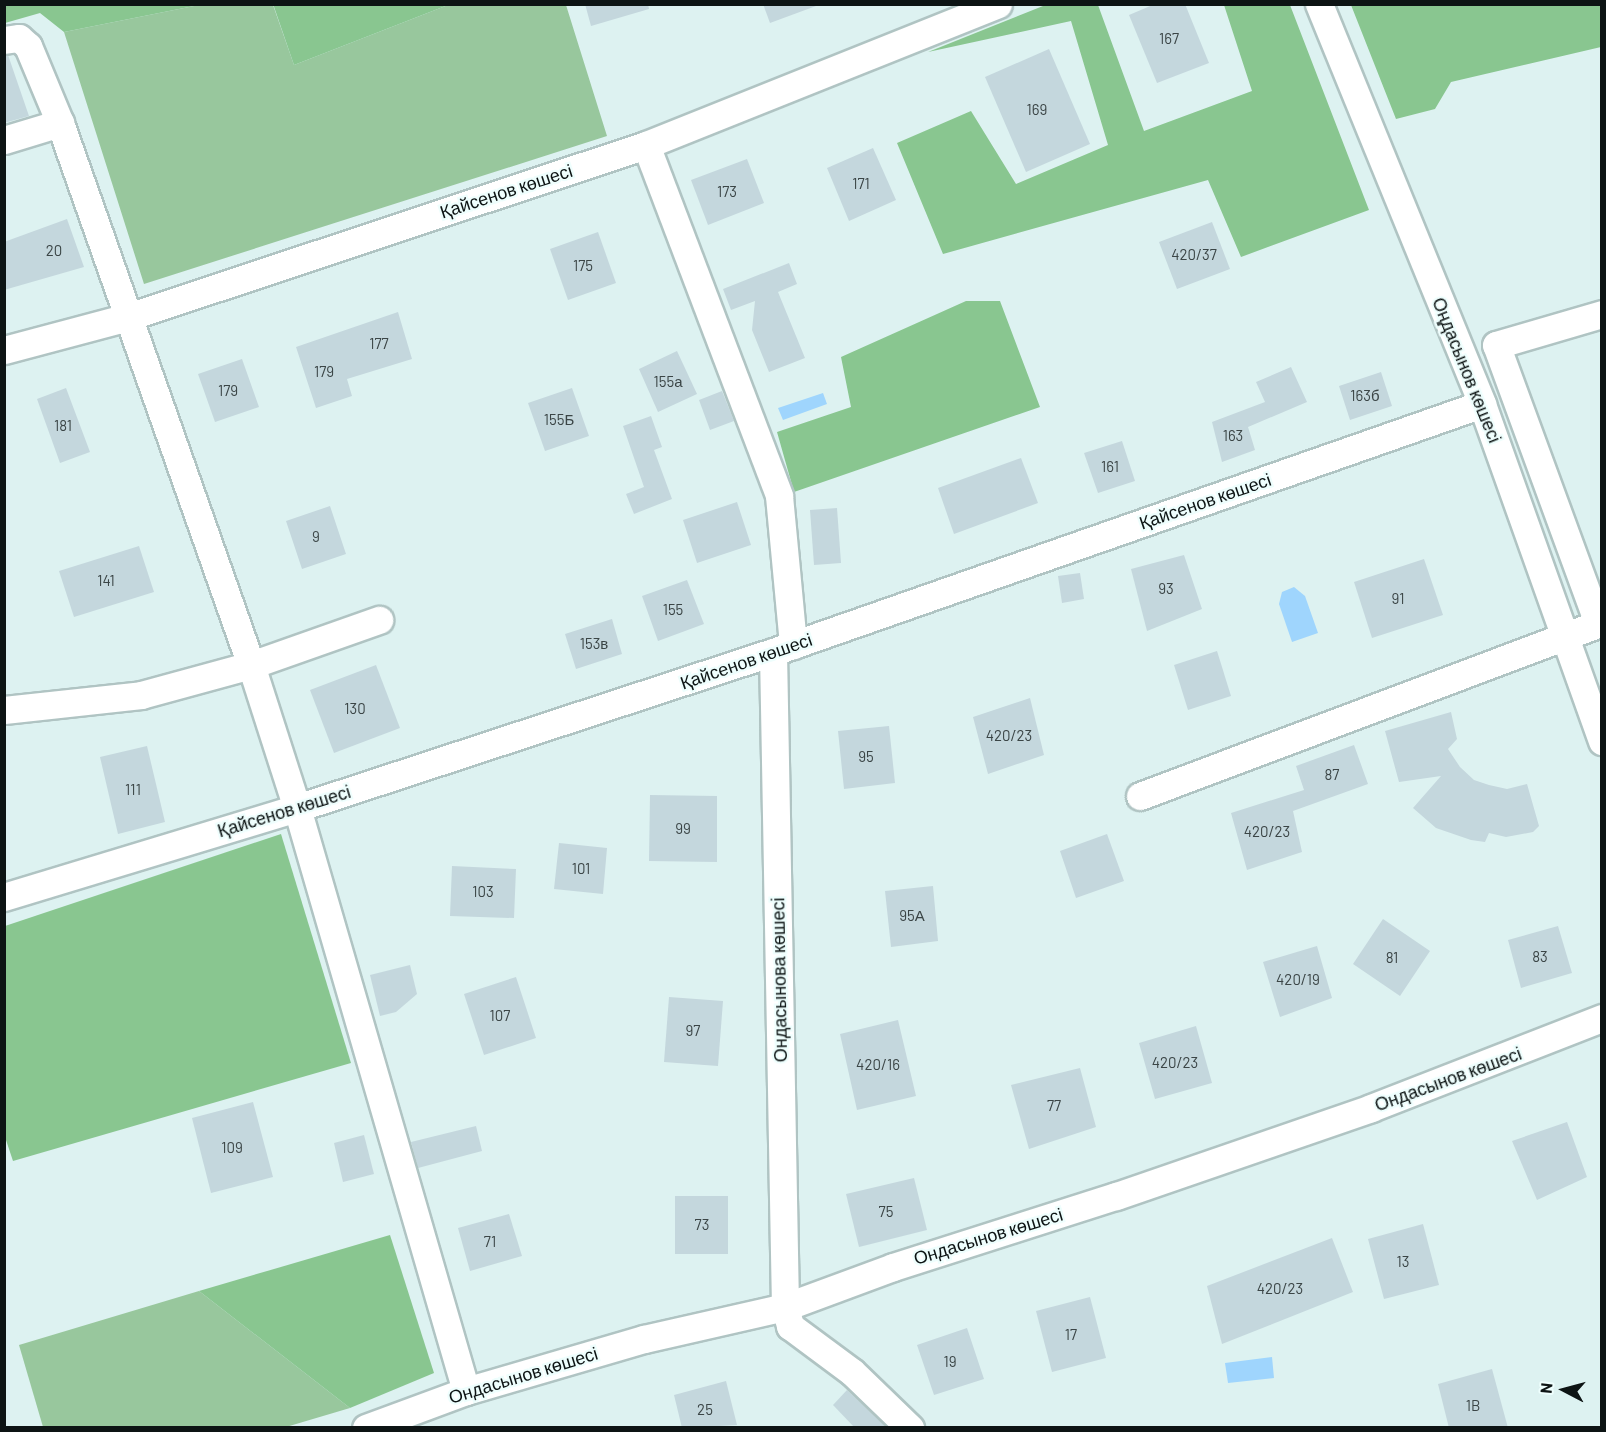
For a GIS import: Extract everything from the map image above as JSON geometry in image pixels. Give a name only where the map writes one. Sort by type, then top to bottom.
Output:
[{"type":"street","name":"Қайсенов көшесі","points":[[4,350],[128,317],[646,145],[998,4]]},
{"type":"street","name":"Оңдасынов көшесі","points":[[1319,4],[1482,404],[1602,741]]},
{"type":"street","points":[[4,40],[19,38],[28,46],[60,123],[251,665],[297,808],[466,1391]]},
{"type":"street","points":[[4,140],[60,123]]},
{"type":"street","name":"Ондасынова көшесі","points":[[646,145],[779,496],[783,649],[785,1307]]},
{"type":"street","points":[[1140,796],[1600,622],[1496,345],[1602,314]]},
{"type":"street","name":"Қайсенов көшесі","points":[[4,897],[297,808],[783,649],[1482,404]]},
{"type":"street","points":[[4,710],[141,695],[251,665],[379,620]]},
{"type":"street","name":"Ондасынов көшесі","points":[[366,1428],[466,1391],[644,1339],[785,1307],[893,1267],[1116,1196],[1371,1108],[1602,1018]]},
{"type":"street","points":[[785,1307],[790,1326],[852,1372],[910,1428]]},
{"type":"green space","points":[[5,4],[199,5],[64,32],[40,13],[5,23]]},
{"type":"green space","points":[[273,4],[448,4],[448,5],[294,65]]},
{"type":"green space","points":[[1048,4],[1098,5],[1144,131],[1252,91],[1224,5],[1290,5],[1369,210],[1241,257],[1208,180],[943,254],[897,143],[971,111],[1016,184],[1108,145],[1071,21],[928,52]]},
{"type":"green space","points":[[199,5],[273,5],[294,65],[448,5],[566,5],[607,136],[144,284],[64,32]]},
{"type":"green space","points":[[1351,5],[1601,5],[1601,47],[1451,82],[1435,109],[1396,119]]},
{"type":"green space","points":[[966,301],[1000,301],[1040,407],[794,492],[777,432],[851,407],[841,357]]},
{"type":"green space","points":[[281,834],[351,1063],[13,1161],[4,1134],[5,926]]},
{"type":"green space","points":[[390,1235],[434,1373],[350,1408],[199,1291]]},
{"type":"green space","points":[[199,1291],[350,1408],[286,1427],[43,1427],[19,1345]]},
{"type":"water","points":[[823,393],[827,404],[783,420],[778,408]]},
{"type":"water","points":[[1294,587],[1305,596],[1318,633],[1292,642],[1279,604],[1282,592]]},
{"type":"water","points":[[1272,1357],[1274,1378],[1228,1383],[1225,1363]]},
{"type":"building","points":[[585,4],[648,4],[649,9],[591,26]]},
{"type":"building","points":[[763,4],[815,4],[816,6],[770,23]]},
{"type":"building","points":[[1155,4],[1185,4],[1209,63],[1157,83],[1129,15]]},
{"type":"building","points":[[1049,49],[1090,144],[1026,172],[985,77]]},
{"type":"building","points":[[4,55],[8,55],[29,116],[4,123]]},
{"type":"building","points":[[873,148],[896,200],[849,221],[827,168]]},
{"type":"building","points":[[747,159],[764,203],[708,225],[691,180]]},
{"type":"building","points":[[67,219],[84,267],[4,290],[4,242]]},
{"type":"building","points":[[1212,222],[1230,269],[1177,289],[1159,242]]},
{"type":"building","points":[[598,232],[616,283],[568,300],[550,249]]},
{"type":"building","points":[[789,263],[797,284],[778,292],[805,358],[769,372],[752,330],[755,301],[731,310],[723,289]]},
{"type":"building","points":[[398,312],[412,359],[347,379],[352,396],[316,408],[296,347]]},
{"type":"building","points":[[677,351],[697,394],[658,412],[639,369]]},
{"type":"building","points":[[242,359],[259,407],[215,422],[198,374]]},
{"type":"building","points":[[1291,367],[1307,402],[1248,427],[1255,450],[1222,462],[1212,422],[1265,402],[1256,382]]},
{"type":"building","points":[[1381,372],[1392,406],[1350,420],[1339,386]]},
{"type":"building","points":[[66,388],[90,452],[60,463],[37,399]]},
{"type":"building","points":[[572,388],[589,436],[545,451],[528,403]]},
{"type":"building","points":[[722,391],[734,421],[710,430],[699,400]]},
{"type":"building","points":[[651,416],[662,447],[654,450],[672,499],[634,514],[626,494],[644,487],[623,426]]},
{"type":"building","points":[[1122,441],[1135,481],[1098,493],[1084,453]]},
{"type":"building","points":[[1021,458],[1038,503],[954,534],[938,488]]},
{"type":"building","points":[[737,502],[751,545],[697,563],[683,520]]},
{"type":"building","points":[[330,506],[346,554],[302,569],[286,521]]},
{"type":"building","points":[[837,508],[841,563],[814,565],[810,510]]},
{"type":"building","points":[[139,546],[154,592],[74,617],[59,571]]},
{"type":"building","points":[[1184,555],[1202,609],[1147,631],[1131,569]]},
{"type":"building","points":[[1424,559],[1443,615],[1372,638],[1354,582]]},
{"type":"building","points":[[1080,573],[1084,599],[1062,603],[1058,576]]},
{"type":"building","points":[[687,580],[704,624],[658,641],[642,596]]},
{"type":"building","points":[[612,619],[622,654],[576,669],[565,634]]},
{"type":"building","points":[[1217,651],[1231,696],[1188,710],[1174,665]]},
{"type":"building","points":[[376,665],[400,728],[334,753],[310,690]]},
{"type":"building","points":[[1030,698],[1044,755],[988,774],[973,717]]},
{"type":"building","points":[[1451,712],[1457,739],[1448,749],[1460,767],[1474,780],[1489,785],[1507,789],[1527,784],[1539,826],[1533,832],[1506,837],[1489,833],[1485,842],[1471,840],[1436,828],[1413,808],[1441,776],[1399,782],[1385,731]]},
{"type":"building","points":[[889,726],[895,783],[844,789],[838,731]]},
{"type":"building","points":[[1354,745],[1368,784],[1293,811],[1302,852],[1247,870],[1231,813],[1304,790],[1296,766]]},
{"type":"building","points":[[147,746],[165,822],[118,834],[100,757]]},
{"type":"building","points":[[650,795],[717,796],[717,862],[649,861]]},
{"type":"building","points":[[1107,834],[1124,881],[1076,898],[1060,851]]},
{"type":"building","points":[[559,843],[607,848],[603,894],[554,889]]},
{"type":"building","points":[[452,866],[516,869],[514,918],[450,916]]},
{"type":"building","points":[[933,886],[938,941],[891,947],[885,891]]},
{"type":"building","points":[[1383,919],[1430,951],[1400,996],[1353,964]]},
{"type":"building","points":[[1558,926],[1572,973],[1521,988],[1508,940]]},
{"type":"building","points":[[1317,946],[1332,998],[1280,1017],[1263,962]]},
{"type":"building","points":[[410,965],[417,994],[396,1012],[380,1016],[370,975]]},
{"type":"building","points":[[516,977],[536,1038],[484,1055],[464,994]]},
{"type":"building","points":[[669,997],[723,1001],[718,1066],[664,1062]]},
{"type":"building","points":[[898,1020],[916,1096],[857,1110],[840,1034]]},
{"type":"building","points":[[1196,1026],[1212,1083],[1155,1099],[1139,1043]]},
{"type":"building","points":[[1080,1068],[1096,1127],[1029,1149],[1011,1085]]},
{"type":"building","points":[[253,1102],[273,1177],[211,1193],[192,1118]]},
{"type":"building","points":[[1567,1122],[1587,1177],[1537,1200],[1512,1141]]},
{"type":"building","points":[[476,1126],[482,1151],[418,1168],[411,1142]]},
{"type":"building","points":[[364,1135],[374,1174],[343,1182],[334,1143]]},
{"type":"building","points":[[914,1178],[927,1230],[859,1247],[846,1194]]},
{"type":"building","points":[[675,1196],[728,1196],[728,1254],[675,1254]]},
{"type":"building","points":[[509,1214],[522,1256],[470,1271],[458,1228]]},
{"type":"building","points":[[1423,1224],[1439,1285],[1384,1299],[1368,1239]]},
{"type":"building","points":[[1332,1238],[1353,1292],[1222,1344],[1207,1286]]},
{"type":"building","points":[[1090,1297],[1106,1358],[1052,1372],[1036,1311]]},
{"type":"building","points":[[967,1328],[984,1379],[934,1395],[917,1345]]},
{"type":"building","points":[[1492,1369],[1508,1428],[1449,1428],[1438,1384]]},
{"type":"building","points":[[726,1381],[737,1425],[682,1428],[674,1395]]},
{"type":"building","points":[[847,1390],[887,1428],[855,1428],[833,1405]]}]
